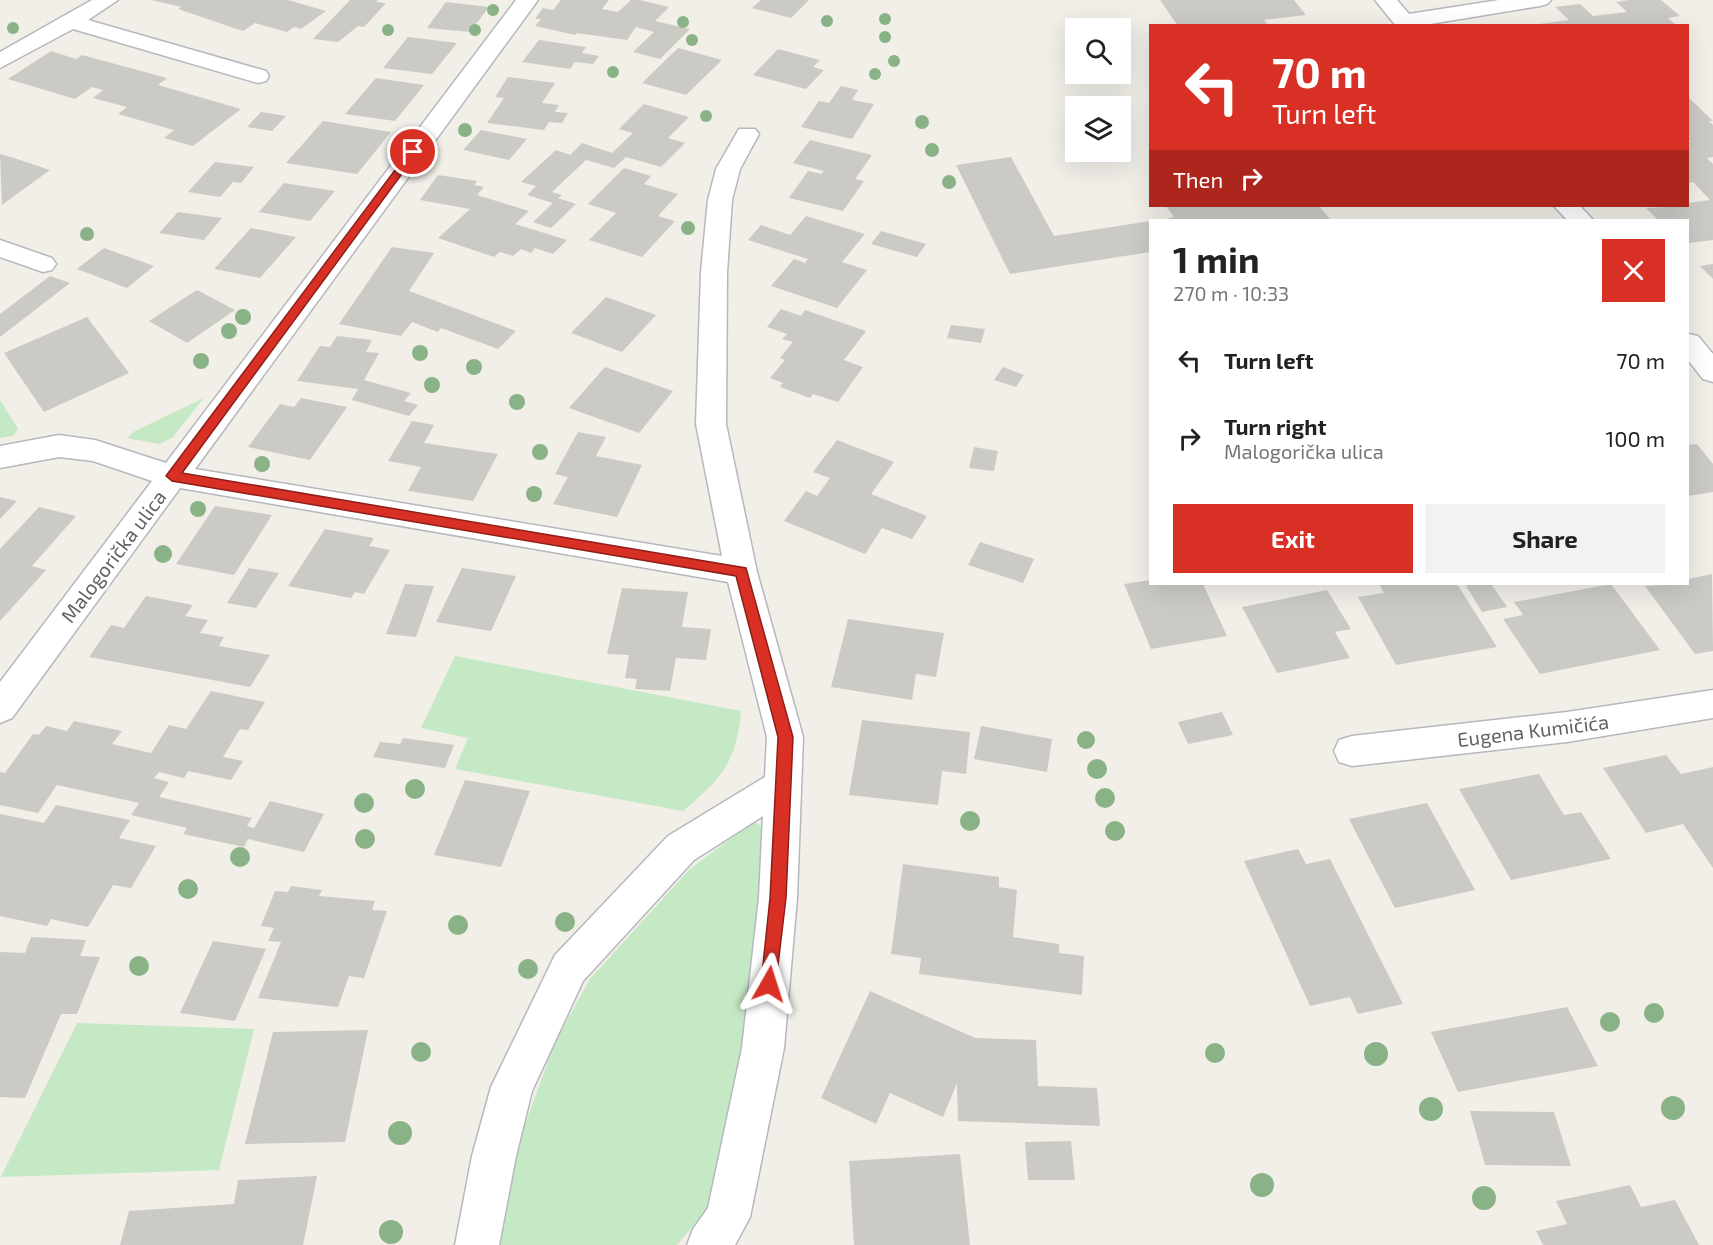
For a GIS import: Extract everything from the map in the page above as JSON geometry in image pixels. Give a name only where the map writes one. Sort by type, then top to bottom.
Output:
[{"type":"street","points":[[0,62],[106,0]]},
{"type":"street","name":"Malogorička ulica","points":[[0,708],[527,0]]},
{"type":"street","points":[[1386,0],[1406,23],[1540,0]]},
{"type":"street","points":[[70,21],[258,76]]},
{"type":"street","points":[[709,1245],[728,1217],[763,1048],[778,898],[781,786],[785,737],[741,572],[711,424],[714,272],[720,200],[728,169],[747,134]]},
{"type":"street","points":[[1568,207],[1579,219]]},
{"type":"street","points":[[0,248],[43,264]]},
{"type":"street","points":[[1689,344],[1713,372]]},
{"type":"street","points":[[0,457],[59,446],[95,451],[172,476],[741,572]]},
{"type":"street","name":"Eugena Kumičića","points":[[1352,751],[1567,727],[1713,704]]},
{"type":"street","points":[[477,1245],[494,1156],[512,1087],[569,968],[681,848],[781,786]]},
{"type":"green space","points":[[204,398],[172,438],[159,444],[127,438],[135,431]]},
{"type":"green space","points":[[0,400],[18,429],[13,436],[0,438]]},
{"type":"green space","points":[[455,656],[741,711],[736,744],[731,757],[717,779],[683,811],[455,769],[468,738],[421,728]]},
{"type":"green space","points":[[754,821],[769,832],[752,979],[730,1113],[709,1207],[677,1245],[500,1245],[498,1220],[524,1127],[555,1042],[590,979],[689,870]]},
{"type":"green space","points":[[77,1023],[254,1029],[219,1170],[1,1177]]},
{"type":"building","points":[[151,0],[288,0],[326,11],[301,29],[294,27],[287,32],[255,23],[243,31],[178,9],[182,7]]},
{"type":"building","points":[[350,0],[378,0],[376,2],[386,3],[364,27],[358,26],[338,42],[313,39]]},
{"type":"building","points":[[561,0],[609,0],[602,9],[618,12],[631,0],[640,0],[669,7],[655,21],[690,29],[660,59],[633,52],[654,32],[636,27],[627,40],[577,33],[575,35],[535,26],[541,19],[535,19],[543,8],[553,10]]},
{"type":"building","points":[[761,0],[809,0],[791,18],[752,8]]},
{"type":"building","points":[[1160,0],[1294,0],[1306,15],[1264,20],[1267,24],[1177,24]]},
{"type":"building","points":[[1661,0],[1680,16],[1668,18],[1675,24],[1539,24],[1569,20],[1555,7],[1580,4],[1593,16],[1627,12],[1616,2]]},
{"type":"building","points":[[446,2],[489,7],[470,32],[427,28]]},
{"type":"building","points":[[408,37],[457,43],[432,74],[383,68]]},
{"type":"building","points":[[539,40],[586,47],[582,53],[599,56],[593,64],[575,62],[570,69],[522,62]]},
{"type":"building","points":[[678,48],[722,60],[686,95],[642,83]]},
{"type":"building","points":[[778,49],[820,60],[813,67],[824,70],[806,89],[753,75]]},
{"type":"building","points":[[51,51],[76,59],[82,55],[167,78],[158,85],[241,109],[193,146],[164,138],[174,130],[118,114],[127,107],[93,98],[103,90],[92,87],[75,99],[8,79]]},
{"type":"building","points":[[508,77],[555,83],[542,103],[559,105],[555,112],[568,113],[562,123],[549,122],[544,130],[487,123],[504,98],[495,97]]},
{"type":"building","points":[[376,78],[424,85],[395,121],[345,114]]},
{"type":"building","points":[[841,86],[858,90],[852,100],[874,104],[852,139],[801,127],[819,101],[829,103]]},
{"type":"building","points":[[1689,98],[1713,121],[1709,121],[1713,125],[1713,157],[1707,158],[1713,164],[1713,240],[1689,243],[1689,219],[1657,219],[1646,208],[1689,207],[1689,203],[1710,200],[1693,182],[1689,183],[1689,142],[1691,142],[1689,140]]},
{"type":"building","points":[[644,104],[689,117],[668,138],[685,143],[661,167],[626,157],[614,168],[586,160],[552,192],[562,195],[558,198],[576,204],[551,228],[533,222],[553,203],[527,195],[536,186],[521,182],[556,150],[570,155],[582,143],[612,153],[633,133],[619,129]]},
{"type":"building","points":[[261,112],[286,116],[272,131],[247,127]]},
{"type":"building","points":[[323,121],[391,132],[357,174],[286,163]]},
{"type":"building","points":[[481,130],[527,139],[509,160],[463,150]]},
{"type":"building","points":[[810,140],[872,155],[855,179],[864,181],[843,211],[789,198],[808,171],[821,174],[824,171],[793,163]]},
{"type":"building","points":[[0,154],[11,157],[50,170],[2,205]]},
{"type":"building","points":[[1011,157],[1054,236],[1149,221],[1149,252],[1010,274],[956,165]]},
{"type":"building","points":[[215,162],[254,167],[241,183],[233,182],[220,197],[188,192]]},
{"type":"building","points":[[624,168],[651,176],[644,184],[678,194],[658,216],[675,221],[642,257],[589,240],[616,213],[588,204]]},
{"type":"building","points":[[438,175],[477,181],[474,185],[484,187],[477,195],[529,211],[515,224],[567,240],[553,254],[535,248],[531,253],[521,249],[513,256],[500,252],[494,257],[438,238],[470,209],[420,200]]},
{"type":"building","points":[[284,183],[335,191],[310,221],[259,212]]},
{"type":"building","points":[[1167,207],[1320,207],[1330,219],[1166,219],[1174,217]]},
{"type":"building","points":[[178,212],[222,218],[204,240],[159,233]]},
{"type":"building","points":[[806,216],[865,234],[842,262],[867,270],[837,308],[771,286],[794,259],[805,263],[808,259],[748,240],[761,225],[790,235]]},
{"type":"building","points":[[251,228],[296,237],[260,278],[214,269]]},
{"type":"building","points":[[881,231],[926,244],[917,257],[871,244]]},
{"type":"building","points":[[392,247],[434,253],[409,291],[516,331],[498,349],[441,328],[438,332],[412,322],[401,336],[339,324]]},
{"type":"building","points":[[104,248],[154,266],[127,288],[77,269]]},
{"type":"building","points":[[1713,264],[1713,279],[1700,266]]},
{"type":"building","points":[[50,276],[70,283],[0,337],[0,314]]},
{"type":"building","points":[[197,290],[235,310],[187,343],[149,321]]},
{"type":"building","points":[[606,297],[656,315],[622,352],[571,333]]},
{"type":"building","points":[[781,309],[801,316],[805,310],[866,331],[844,360],[863,367],[838,402],[813,394],[810,398],[780,387],[783,383],[770,378],[785,360],[780,358],[793,342],[782,339],[787,334],[767,327]]},
{"type":"building","points":[[87,317],[129,373],[44,412],[4,353]]},
{"type":"building","points":[[951,325],[985,329],[981,343],[947,338]]},
{"type":"building","points":[[337,336],[372,340],[366,352],[379,353],[364,380],[411,393],[404,401],[418,405],[409,416],[352,400],[358,389],[297,381],[320,346],[330,347]]},
{"type":"building","points":[[605,367],[673,391],[639,433],[569,408]]},
{"type":"building","points":[[1003,367],[1024,375],[1016,387],[994,380]]},
{"type":"building","points":[[301,398],[347,407],[310,460],[248,447],[280,404],[294,407]]},
{"type":"building","points":[[412,421],[434,425],[424,443],[498,454],[473,501],[408,491],[421,467],[388,461]]},
{"type":"building","points":[[578,432],[606,437],[596,456],[642,465],[617,517],[553,504],[568,477],[555,474]]},
{"type":"building","points":[[837,440],[894,462],[871,494],[927,516],[912,539],[882,528],[865,554],[784,521],[806,491],[817,496],[830,478],[813,472]]},
{"type":"building","points":[[1697,444],[1713,464],[1713,492],[1689,496],[1689,445]]},
{"type":"building","points":[[974,447],[998,451],[994,471],[969,468]]},
{"type":"building","points":[[0,497],[17,501],[0,519]]},
{"type":"building","points":[[215,506],[272,515],[234,575],[176,564]]},
{"type":"building","points":[[39,507],[76,516],[32,566],[46,570],[0,621],[0,549]]},
{"type":"building","points":[[325,529],[374,538],[369,546],[390,550],[364,594],[355,592],[351,598],[288,586]]},
{"type":"building","points":[[980,542],[1034,559],[1023,583],[968,565]]},
{"type":"building","points":[[249,568],[279,573],[256,608],[227,603]]},
{"type":"building","points":[[462,568],[516,576],[491,631],[436,622]]},
{"type":"building","points":[[1712,574],[1713,651],[1695,654],[1645,586],[1689,585],[1689,579]]},
{"type":"building","points":[[1149,580],[1149,585],[1203,585],[1227,636],[1151,649],[1124,584]]},
{"type":"building","points":[[405,584],[434,586],[416,637],[386,634]]},
{"type":"building","points":[[1380,585],[1458,585],[1497,647],[1396,665],[1358,597],[1384,593]]},
{"type":"building","points":[[1492,585],[1507,607],[1482,612],[1466,586]]},
{"type":"building","points":[[1612,585],[1660,650],[1540,674],[1503,619],[1523,615],[1514,602]]},
{"type":"building","points":[[622,588],[688,592],[682,627],[711,629],[706,660],[676,658],[670,691],[635,689],[637,679],[625,678],[629,655],[607,654]]},
{"type":"building","points":[[1327,590],[1351,629],[1335,632],[1350,658],[1277,673],[1242,607]]},
{"type":"building","points":[[146,596],[193,605],[185,616],[208,620],[200,633],[224,637],[219,646],[270,655],[250,687],[89,657],[111,625],[124,628]]},
{"type":"building","points":[[848,619],[944,633],[936,677],[916,674],[912,700],[831,687]]},
{"type":"building","points":[[211,691],[265,702],[248,730],[240,729],[223,757],[243,761],[231,780],[188,771],[184,778],[159,772],[154,778],[169,782],[159,797],[252,818],[247,826],[254,828],[270,801],[324,814],[304,852],[248,839],[244,847],[183,834],[187,828],[131,815],[139,803],[57,785],[38,813],[0,805],[0,772],[5,773],[33,734],[39,735],[46,726],[67,731],[74,721],[122,731],[112,744],[151,753],[169,725],[186,729]]},
{"type":"building","points":[[1222,712],[1233,735],[1188,744],[1178,722]]},
{"type":"building","points":[[862,720],[970,732],[966,774],[942,771],[938,805],[849,795]]},
{"type":"building","points":[[981,726],[1052,739],[1047,772],[974,759]]},
{"type":"building","points":[[403,738],[454,745],[445,768],[373,757],[380,742],[400,744]]},
{"type":"building","points":[[1666,755],[1681,774],[1713,767],[1713,868],[1683,824],[1646,833],[1603,768]]},
{"type":"building","points":[[1539,774],[1564,815],[1581,812],[1611,859],[1511,880],[1459,789]]},
{"type":"building","points":[[465,780],[530,791],[501,867],[434,855]]},
{"type":"building","points":[[1427,803],[1475,890],[1395,908],[1349,819]]},
{"type":"building","points":[[56,805],[130,820],[119,838],[156,846],[131,888],[113,885],[88,927],[51,919],[47,926],[0,916],[0,814],[44,823]]},
{"type":"building","points":[[1298,849],[1306,864],[1330,859],[1403,1004],[1358,1014],[1350,997],[1310,1006],[1244,861]]},
{"type":"building","points":[[903,864],[999,877],[999,887],[1017,890],[1013,937],[1059,944],[1059,953],[1084,956],[1082,995],[919,974],[921,958],[891,954]]},
{"type":"building","points":[[291,886],[322,890],[319,896],[375,901],[372,910],[387,911],[364,978],[349,976],[338,1007],[258,998],[281,942],[268,941],[274,928],[261,926],[275,891],[288,892]]},
{"type":"building","points":[[31,937],[86,940],[80,956],[100,957],[77,1014],[61,1014],[25,1098],[0,1097],[0,952],[25,953]]},
{"type":"building","points":[[213,941],[266,949],[235,1021],[180,1013]]},
{"type":"building","points":[[870,991],[975,1038],[1036,1040],[1038,1086],[1097,1088],[1100,1126],[958,1121],[957,1083],[943,1117],[890,1093],[876,1124],[821,1098]]},
{"type":"building","points":[[1567,1007],[1598,1066],[1458,1092],[1431,1032]]},
{"type":"building","points":[[368,1030],[345,1142],[245,1144],[273,1032]]},
{"type":"building","points":[[1470,1111],[1554,1112],[1571,1166],[1485,1165]]},
{"type":"building","points":[[1071,1141],[1075,1180],[1028,1180],[1025,1142]]},
{"type":"building","points":[[960,1154],[970,1245],[854,1245],[849,1161]]},
{"type":"building","points":[[317,1176],[303,1245],[120,1245],[129,1211],[234,1204],[238,1180]]},
{"type":"building","points":[[1630,1185],[1641,1207],[1675,1200],[1699,1245],[1543,1245],[1536,1231],[1567,1224],[1556,1201]]},
{"type":"route","points":[[413,152],[172,476],[741,572],[785,737],[781,786],[778,898],[769,984]]}]
